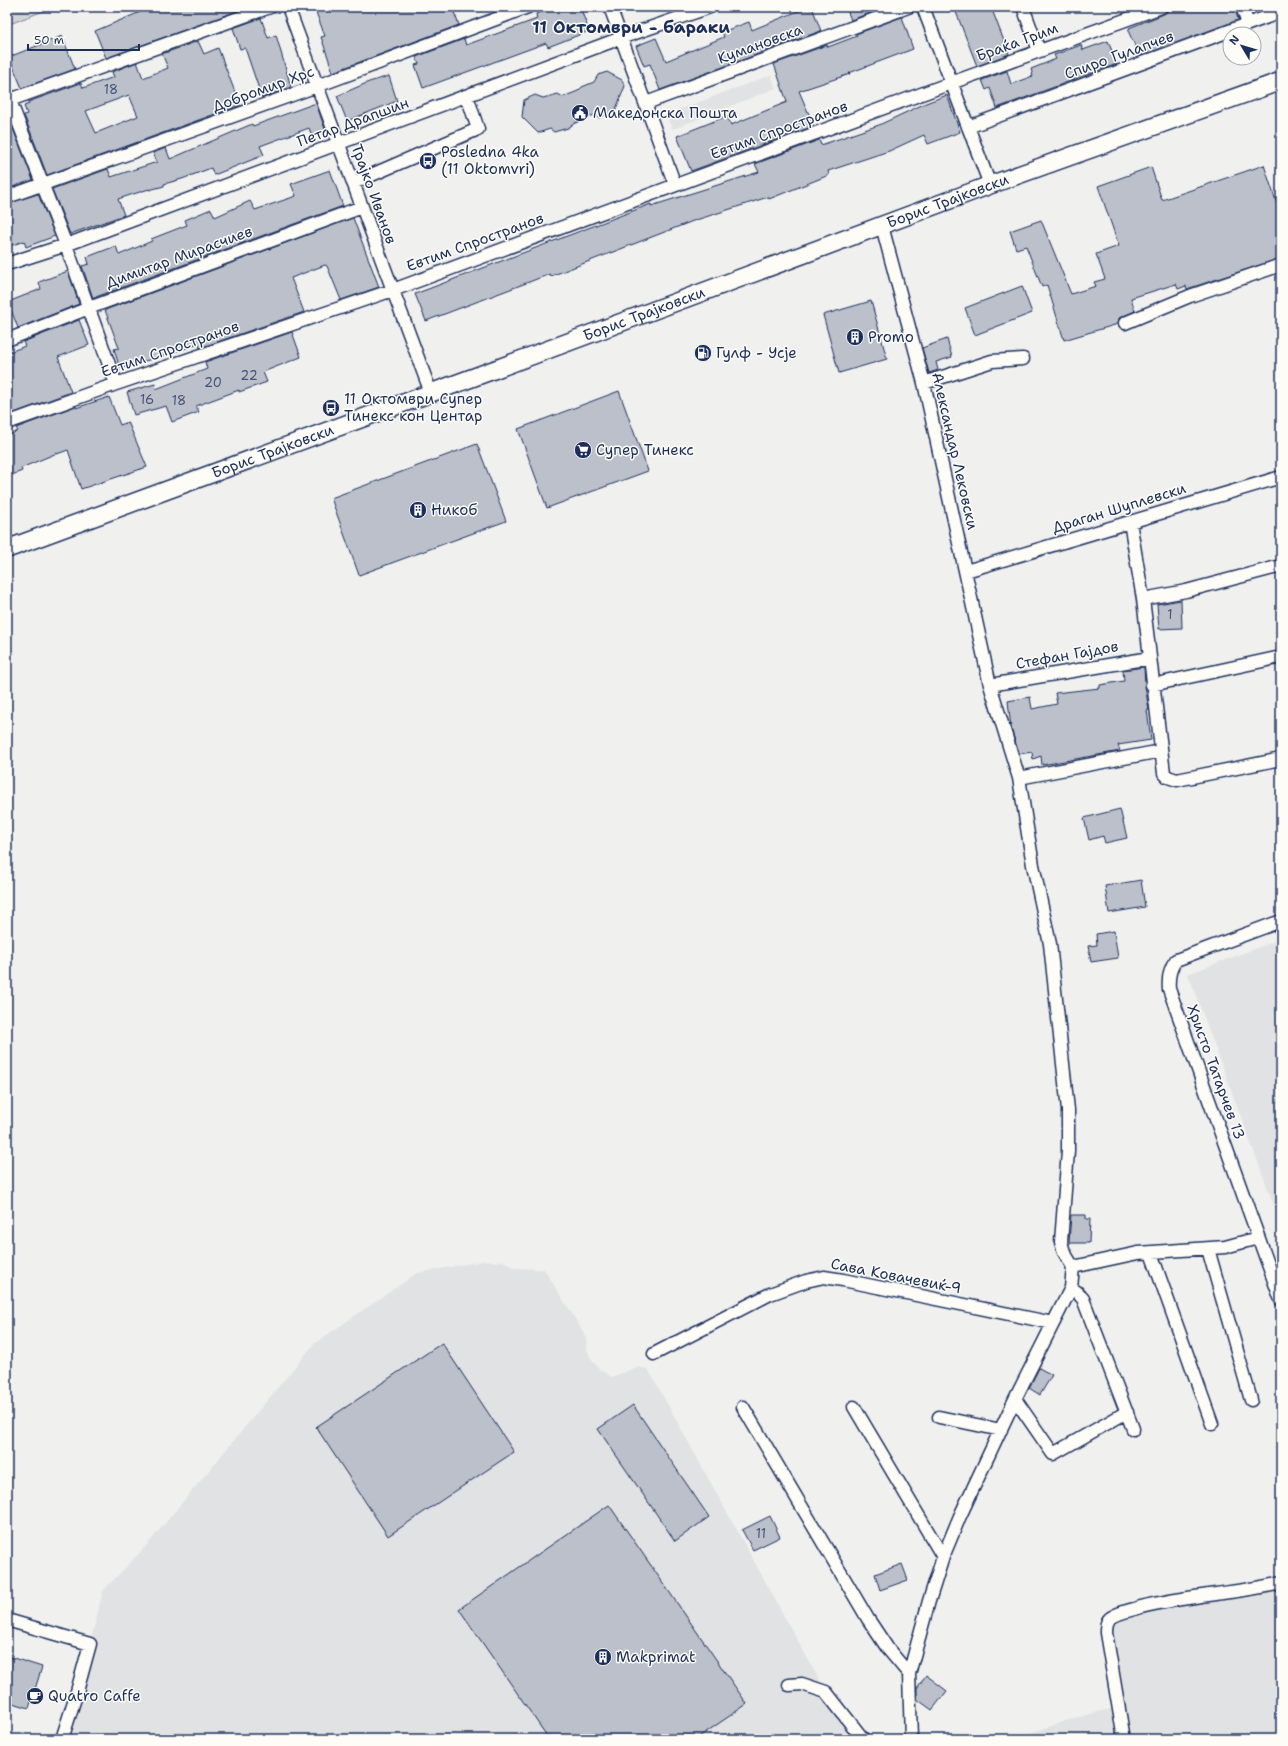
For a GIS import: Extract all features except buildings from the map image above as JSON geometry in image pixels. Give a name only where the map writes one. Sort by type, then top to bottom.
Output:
[{"type":"street","points":[[116,384],[66,244],[8,98],[270,7]]},
{"type":"street","name":"Трајко Иванов","points":[[288,7],[432,393]]},
{"type":"street","name":"Добромир Хрс","points":[[7,197],[317,86],[528,7]]},
{"type":"street","points":[[610,7],[675,186]]},
{"type":"street","name":"Петар Драпшин","points":[[7,264],[66,244],[339,144],[621,38],[710,7]]},
{"type":"street","name":"Кумановска","points":[[646,103],[908,7]]},
{"type":"street","points":[[923,7],[990,185]]},
{"type":"street","points":[[1023,7],[1039,51]]},
{"type":"street","name":"Браќа Грим","points":[[951,82],[1160,7]]},
{"type":"street","points":[[1242,7],[1248,24]]},
{"type":"street","name":"Спиро Гулапчев","points":[[968,127],[1281,12]]},
{"type":"street","name":"Борис Трајковски","points":[[7,549],[432,393],[990,185],[1281,81]]},
{"type":"street","name":"Евтим Спространов","points":[[7,423],[116,384],[393,290],[951,82]]},
{"type":"street","points":[[353,183],[478,129],[467,96]]},
{"type":"street","name":"Димитар Мирасчиев","points":[[7,340],[362,206]]},
{"type":"street","name":"Александар Лековски","points":[[882,226],[924,383],[990,684],[1020,778],[1033,865],[1050,944],[1065,1073],[1068,1110],[1068,1151],[1061,1242],[1064,1252],[1073,1266]]},
{"type":"street","points":[[1125,323],[1190,296],[1281,265]]},
{"type":"street","points":[[924,383],[992,361],[1023,359]]},
{"type":"street","name":"Драган Шуплевски","points":[[966,571],[1281,476]]},
{"type":"street","points":[[1130,522],[1143,599],[1152,685],[1164,773],[1168,777],[1177,780],[1281,760]]},
{"type":"street","points":[[1143,599],[1186,591],[1281,566]]},
{"type":"street","points":[[1152,685],[1281,657]]},
{"type":"street","name":"Стефан Гајдов","points":[[990,684],[1150,658]]},
{"type":"street","points":[[1020,778],[1161,751]]},
{"type":"street","name":"Христо Татарчев 13","points":[[1281,921],[1176,960],[1170,971],[1168,981],[1169,989],[1281,1300]]},
{"type":"street","points":[[911,1739],[908,1674],[943,1557],[960,1516],[1015,1399],[1071,1288],[1073,1266],[1127,1255],[1225,1247],[1258,1238]]},
{"type":"street","points":[[1208,1249],[1251,1400]]},
{"type":"street","points":[[1151,1253],[1212,1424]]},
{"type":"street","name":"Сава Ковачевиќ-9","points":[[654,1354],[770,1294],[806,1281],[824,1277],[1053,1323]]},
{"type":"street","points":[[1071,1288],[1083,1299],[1133,1429]]},
{"type":"street","points":[[1015,1399],[1053,1454],[1127,1412]]},
{"type":"street","points":[[744,1407],[868,1619],[888,1649],[908,1674]]},
{"type":"street","points":[[854,1407],[943,1557]]},
{"type":"street","points":[[939,1417],[1001,1430]]},
{"type":"street","points":[[1124,1739],[1106,1633],[1107,1622],[1110,1618],[1117,1614],[1157,1603],[1242,1591],[1281,1583]]},
{"type":"street","points":[[7,1620],[90,1644],[62,1739]]},
{"type":"street","points":[[789,1685],[802,1684],[826,1692],[863,1739]]},
{"type":"shaded area","points":[[7,7],[54,7],[7,25]]},
{"type":"shaded area","points":[[771,75],[776,88],[673,129],[665,115]]},
{"type":"shaded area","points":[[1281,939],[1281,1224],[1188,974]]},
{"type":"shaded area","points":[[488,1260],[496,1262],[503,1261],[514,1268],[544,1269],[587,1338],[586,1347],[590,1357],[600,1370],[612,1377],[637,1367],[648,1369],[826,1692],[863,1739],[62,1739],[90,1644],[103,1591],[147,1545],[314,1344],[417,1273]]},
{"type":"shaded area","points":[[1281,1583],[1281,1739],[1014,1739],[1074,1718],[1118,1707],[1112,1671],[1111,1617]]},
{"type":"place","name":"Македонска Пошта","points":[[580,113]]},
{"type":"place","name":"Posledna 4ka (11 Oktomvri)","points":[[428,161]]},
{"type":"place","name":"Promo","points":[[855,337]]},
{"type":"place","name":"Гулф - Усје","points":[[703,353]]},
{"type":"place","name":"11 Октомври Супер Тинекс кон Центар","points":[[331,408]]},
{"type":"place","name":"Супер Тинекс","points":[[583,450]]},
{"type":"place","name":"Никоб","points":[[418,510]]},
{"type":"place","name":"Makprimat","points":[[603,1657]]},
{"type":"place","name":"Quatro Caffe","points":[[35,1696]]},
{"type":"district","name":"11 Октомври - бараки","points":[[631,27]]}]
